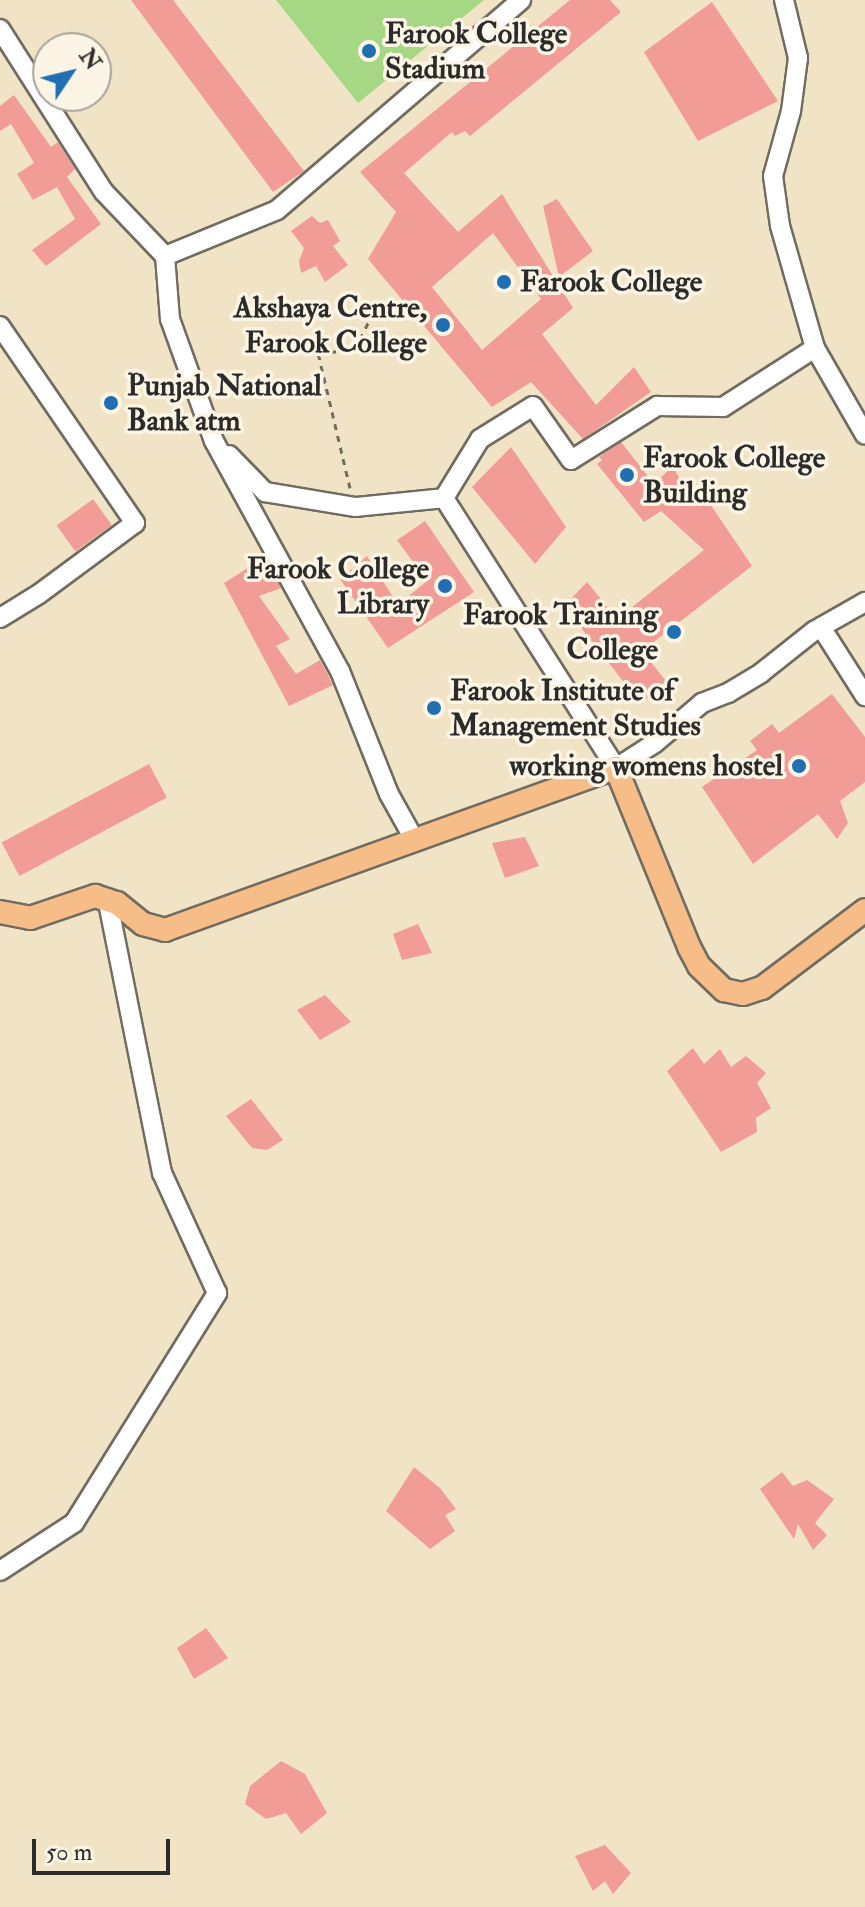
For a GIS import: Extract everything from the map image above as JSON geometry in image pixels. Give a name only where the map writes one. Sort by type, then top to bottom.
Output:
[{"type":"main road","points":[[0,912],[30,918],[86,898],[107,898],[143,924],[165,930],[616,768],[689,947],[699,966],[724,990],[743,994],[762,988],[865,910]]},
{"type":"street","points":[[165,256],[277,210],[521,0]]},
{"type":"street","points":[[784,0],[798,58],[791,111],[773,176],[780,226],[815,348],[865,435]]},
{"type":"street","points":[[0,29],[104,192],[165,256],[170,319],[214,441],[340,671],[389,794],[415,841]]},
{"type":"street","points":[[0,326],[135,523],[39,594],[0,618]]},
{"type":"street","points":[[444,498],[480,439],[533,406],[571,460],[657,406],[723,407],[815,348]]},
{"type":"street","points":[[214,441],[265,492],[356,507],[444,498]]},
{"type":"street","points":[[444,498],[616,768],[655,743],[702,703],[728,693],[761,673],[821,627],[865,602]]},
{"type":"street","points":[[821,627],[865,696]]},
{"type":"street","points":[[0,1571],[74,1523],[217,1293],[162,1173],[107,898]]},
{"type":"path","points":[[356,507],[343,471],[318,353],[355,350],[379,300]]},
{"type":"green space","name":"Farook College Stadium","points":[[276,0],[484,0],[358,103]]},
{"type":"building","points":[[131,0],[173,0],[304,171],[273,192]]},
{"type":"building","points":[[570,0],[610,0],[621,12],[470,136],[465,131],[455,136],[452,132],[404,173],[458,232],[502,194],[573,308],[542,334],[596,405],[634,367],[651,392],[583,439],[531,382],[492,407],[368,259],[396,212],[360,172]],"holes":[[[493,233],[541,299],[482,350],[432,287]]]},
{"type":"building","points":[[712,2],[778,101],[698,141],[644,52]]},
{"type":"building","points":[[14,95],[51,147],[58,142],[75,169],[67,177],[101,224],[46,266],[32,250],[75,219],[57,187],[33,200],[17,174],[34,163],[11,124],[0,131],[0,106]]},
{"type":"building","points":[[557,199],[593,251],[559,277],[543,206]]},
{"type":"building","points":[[312,216],[320,223],[328,220],[340,241],[333,246],[348,265],[325,282],[316,266],[301,273],[299,261],[304,248],[291,231]]},
{"type":"building","points":[[621,442],[654,484],[673,466],[694,507],[706,498],[752,566],[642,651],[666,681],[641,704],[564,606],[587,582],[617,619],[704,550],[661,511],[644,522],[597,464],[602,460],[599,457]]},
{"type":"building","points":[[511,447],[566,527],[535,564],[472,487]]},
{"type":"building","points":[[93,499],[112,525],[75,551],[57,525]]},
{"type":"building","name":"Farook College Library","points":[[425,521],[474,592],[388,648],[340,579],[367,556],[398,605],[427,581],[397,540]]},
{"type":"building","points":[[264,558],[281,588],[259,596],[290,639],[276,646],[296,674],[320,660],[333,685],[289,706],[224,583]]},
{"type":"building","name":"working womens hostel","points":[[832,694],[865,737],[865,782],[840,801],[848,823],[837,839],[818,814],[753,864],[702,787],[757,750],[750,741],[772,724],[779,733]]},
{"type":"building","points":[[149,764],[167,798],[19,876],[2,842]]},
{"type":"building","points":[[525,837],[539,866],[505,878],[492,843]]},
{"type":"building","points":[[418,924],[432,953],[402,960],[393,934]]},
{"type":"building","points":[[325,995],[351,1022],[320,1040],[297,1010]]},
{"type":"building","points":[[693,1048],[704,1064],[720,1049],[731,1067],[746,1056],[766,1073],[757,1083],[771,1108],[756,1118],[757,1132],[721,1152],[667,1071]]},
{"type":"building","points":[[251,1099],[283,1140],[267,1150],[252,1148],[226,1116]]},
{"type":"building","points":[[414,1467],[440,1488],[456,1509],[445,1515],[455,1531],[430,1549],[386,1511]]},
{"type":"building","points":[[782,1472],[793,1486],[807,1480],[834,1499],[815,1523],[827,1535],[813,1550],[798,1524],[794,1539],[760,1489]]},
{"type":"building","points":[[206,1628],[228,1658],[194,1679],[177,1648]]},
{"type":"building","points":[[281,1761],[305,1774],[327,1813],[301,1834],[286,1813],[266,1819],[245,1804],[250,1786]]},
{"type":"building","points":[[605,1845],[631,1873],[613,1894],[605,1881],[593,1891],[575,1856]]},
{"type":"place","name":"Farook College Stadium","points":[[369,51]]},
{"type":"place","name":"Farook College","points":[[504,282]]},
{"type":"place","name":"Akshaya Centre, Farook College","points":[[443,325]]},
{"type":"place","name":"Punjab National Bank atm","points":[[111,403]]},
{"type":"place","name":"Farook College Building","points":[[627,475]]},
{"type":"place","name":"Farook College Library","points":[[445,586]]},
{"type":"place","name":"Farook Training College","points":[[674,632]]},
{"type":"place","name":"Farook Institute of Management Studies","points":[[434,708]]},
{"type":"place","name":"working womens hostel","points":[[799,766]]}]
